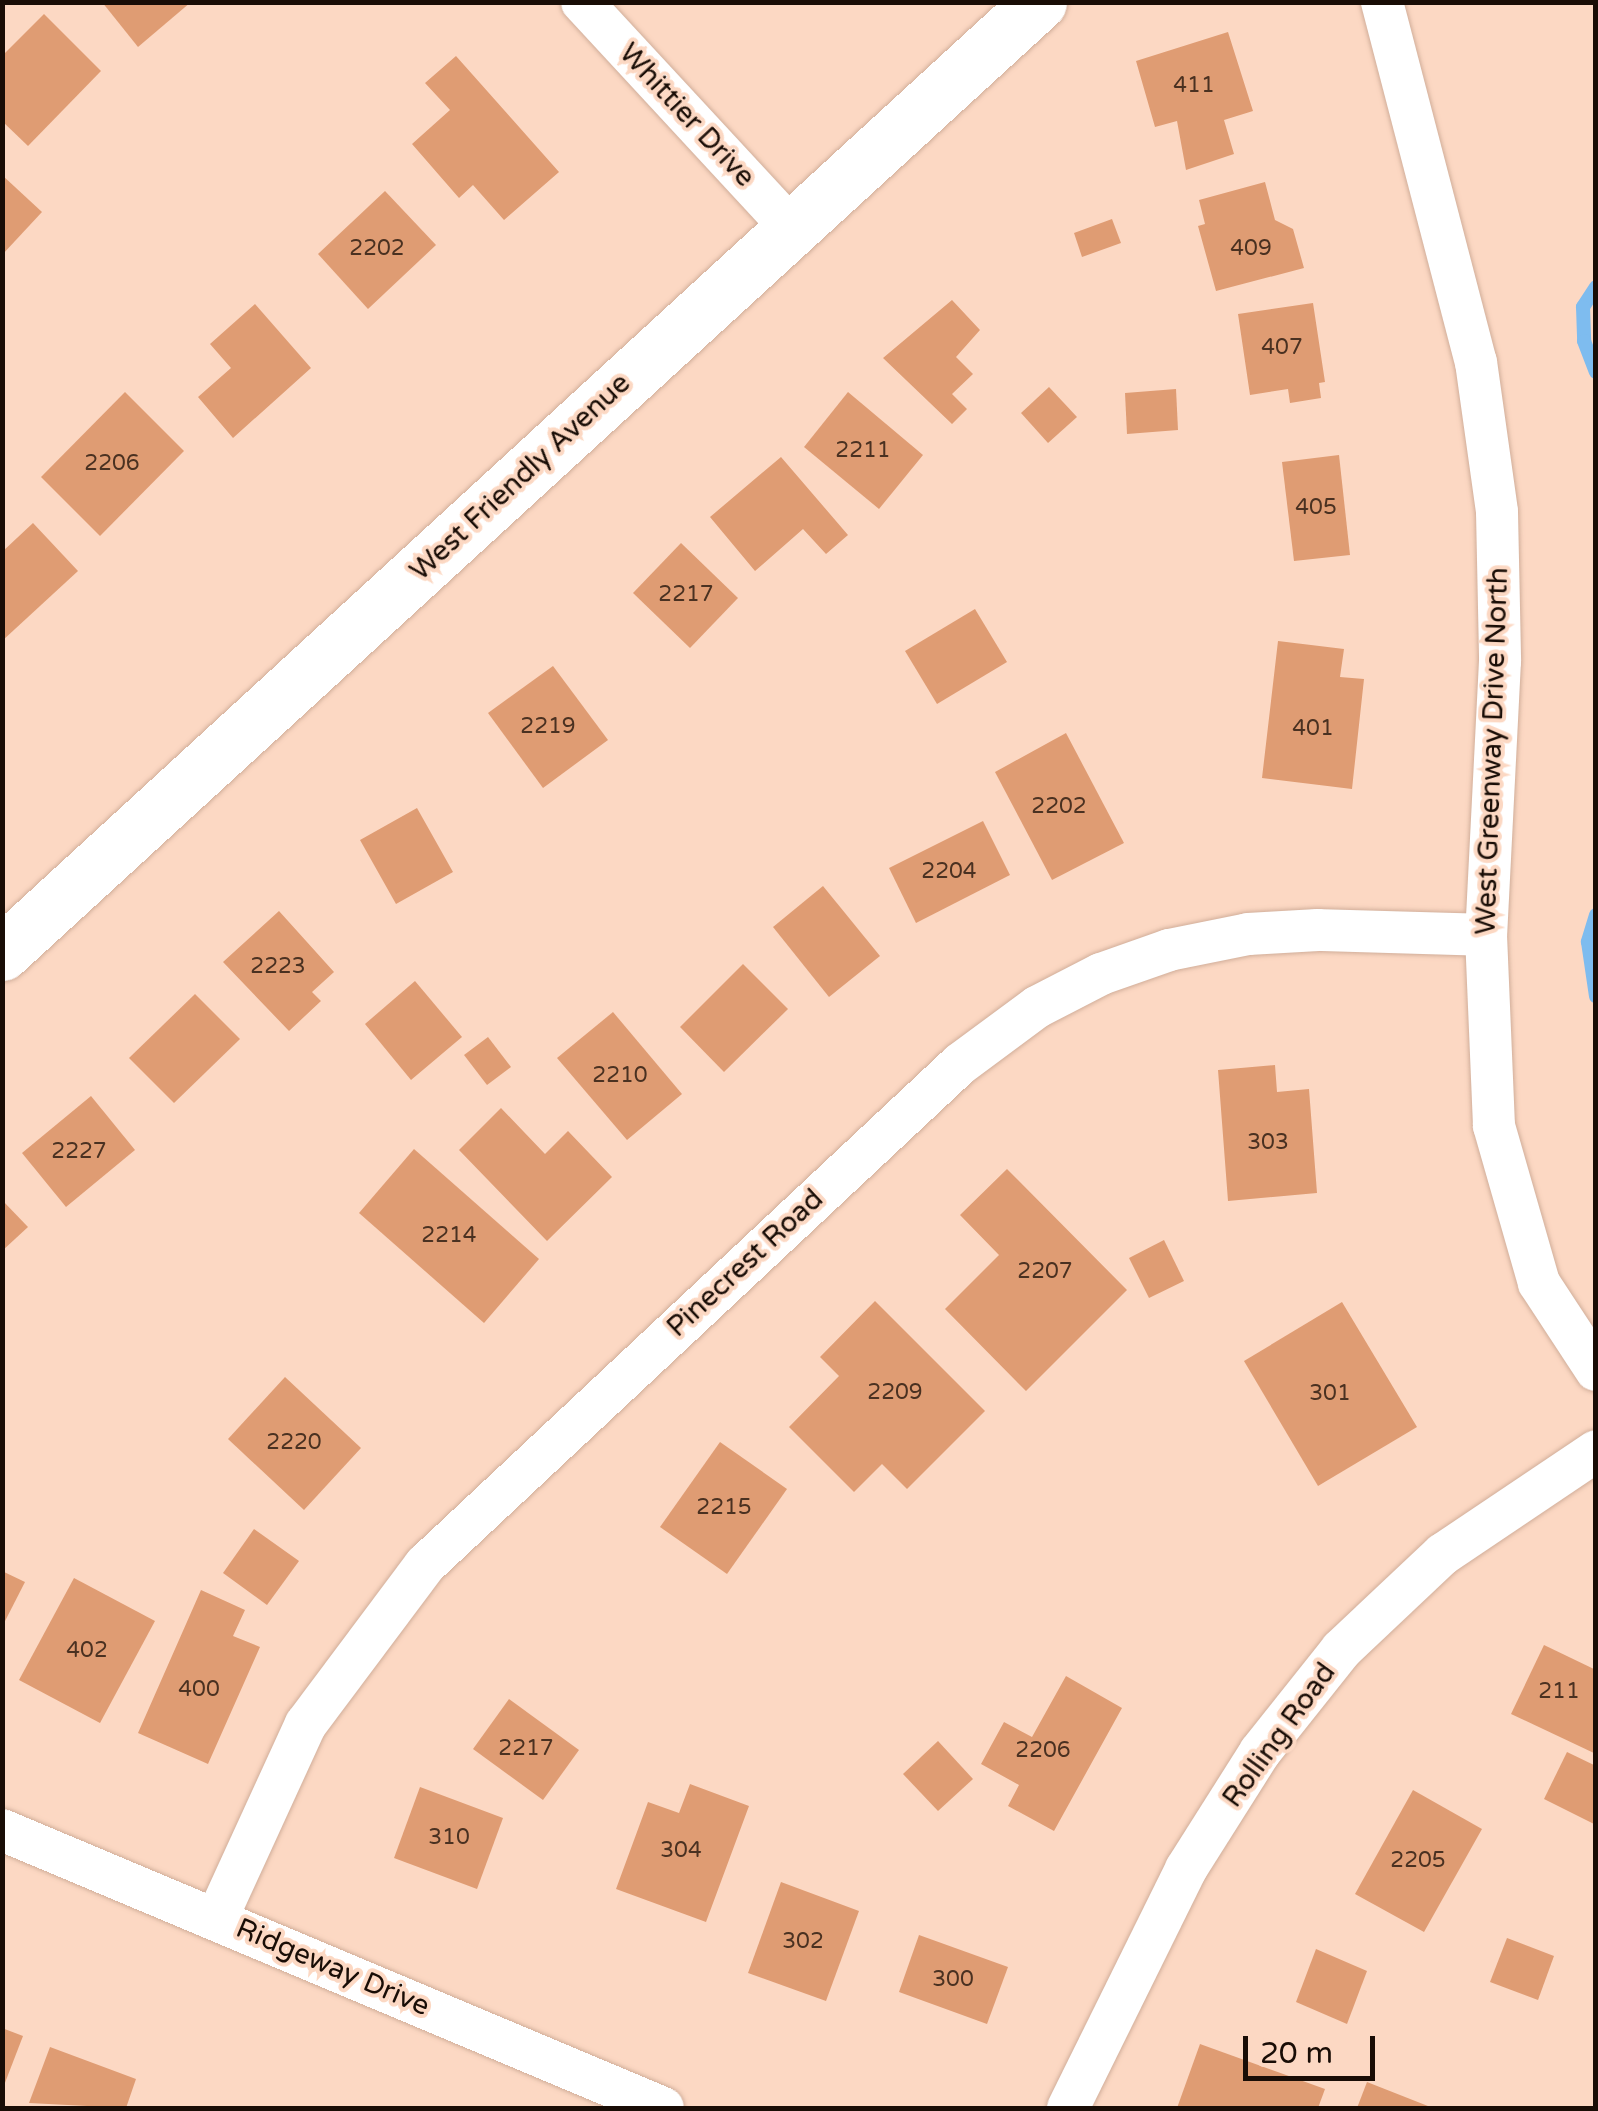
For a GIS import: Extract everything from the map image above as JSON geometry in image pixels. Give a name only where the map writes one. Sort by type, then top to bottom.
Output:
[{"type":"main road","name":"West Friendly Avenue","points":[[2,952],[1039,2]]},
{"type":"street","name":"Whittier Drive","points":[[582,2],[791,228]]},
{"type":"street","name":"West Greenway Drive North","points":[[1382,2],[1472,343],[1497,512],[1500,661],[1486,935],[1494,1126],[1513,1210],[1539,1283],[1596,1370]]},
{"type":"street","name":"Pinecrest Road","points":[[217,1918],[306,1724],[425,1565],[960,1064],[1037,1007],[1101,974],[1169,950],[1248,934],[1318,930],[1486,935]]},
{"type":"street","name":"Rolling Road","points":[[1068,2108],[1186,1868],[1260,1752],[1342,1650],[1443,1554],[1596,1451]]},
{"type":"street","name":"Ridgeway Drive","points":[[2,1830],[663,2108]]},
{"type":"building","points":[[102,2],[191,2],[138,47]]},
{"type":"building","points":[[44,14],[101,71],[28,146],[2,121],[2,56]]},
{"type":"building","points":[[1228,32],[1253,111],[1224,120],[1234,154],[1186,170],[1177,121],[1155,127],[1136,61]]},
{"type":"building","points":[[456,56],[559,172],[504,220],[473,185],[459,198],[412,144],[450,110],[425,83]]},
{"type":"building","points":[[2,175],[42,212],[2,255]]},
{"type":"building","points":[[1265,182],[1275,220],[1293,229],[1304,268],[1216,291],[1198,226],[1205,224],[1199,200]]},
{"type":"building","points":[[385,191],[436,245],[368,309],[318,254]]},
{"type":"building","points":[[1112,219],[1121,243],[1082,257],[1074,233]]},
{"type":"building","points":[[952,300],[980,330],[956,357],[973,374],[952,394],[967,409],[952,424],[883,358]]},
{"type":"building","points":[[1313,303],[1325,382],[1319,383],[1321,398],[1290,403],[1288,389],[1250,395],[1238,314]]},
{"type":"building","points":[[255,304],[311,368],[233,438],[198,397],[231,368],[210,344]]},
{"type":"building","points":[[1049,387],[1077,417],[1048,443],[1021,413]]},
{"type":"building","points":[[1176,389],[1178,430],[1127,434],[1125,393]]},
{"type":"building","points":[[125,392],[184,451],[100,536],[41,477]]},
{"type":"building","points":[[848,392],[923,455],[879,509],[804,447]]},
{"type":"building","points":[[1339,455],[1350,555],[1294,561],[1282,462]]},
{"type":"building","points":[[781,457],[848,535],[826,554],[803,529],[755,571],[710,517]]},
{"type":"building","points":[[33,523],[78,571],[2,641],[2,552]]},
{"type":"building","points":[[681,543],[738,598],[690,648],[633,593]]},
{"type":"building","points":[[975,609],[1007,662],[937,704],[905,651]]},
{"type":"building","points":[[1278,641],[1344,649],[1340,677],[1364,679],[1352,789],[1262,778]]},
{"type":"building","points":[[553,666],[608,740],[543,788],[488,713]]},
{"type":"building","points":[[1066,733],[1124,843],[1052,880],[995,772]]},
{"type":"building","points":[[417,808],[453,872],[396,904],[360,840]]},
{"type":"building","points":[[983,821],[1010,875],[916,923],[889,868]]},
{"type":"building","points":[[823,886],[880,956],[829,997],[773,927]]},
{"type":"building","points":[[279,911],[334,972],[312,992],[321,1001],[289,1031],[223,962]]},
{"type":"building","points":[[743,964],[788,1009],[724,1072],[680,1027]]},
{"type":"building","points":[[415,981],[462,1037],[411,1080],[365,1024]]},
{"type":"building","points":[[195,994],[240,1039],[174,1103],[129,1058]]},
{"type":"building","points":[[613,1012],[682,1094],[627,1140],[557,1058]]},
{"type":"building","points":[[488,1037],[511,1067],[487,1085],[464,1055]]},
{"type":"building","points":[[1275,1065],[1277,1092],[1309,1089],[1317,1193],[1228,1201],[1218,1070]]},
{"type":"building","points":[[91,1096],[135,1150],[66,1207],[22,1153]]},
{"type":"building","points":[[501,1108],[545,1154],[568,1131],[612,1177],[547,1241],[459,1150]]},
{"type":"building","points":[[414,1149],[539,1259],[484,1323],[359,1213]]},
{"type":"building","points":[[1007,1169],[1127,1290],[1026,1391],[945,1309],[999,1255],[960,1215]]},
{"type":"building","points":[[2,1200],[28,1227],[2,1251]]},
{"type":"building","points":[[1164,1240],[1184,1281],[1149,1298],[1129,1258]]},
{"type":"building","points":[[875,1301],[985,1411],[907,1489],[882,1464],[854,1492],[789,1427],[839,1376],[820,1357]]},
{"type":"building","points":[[1342,1302],[1417,1427],[1318,1486],[1244,1361]]},
{"type":"building","points":[[285,1377],[361,1448],[304,1510],[228,1439]]},
{"type":"building","points":[[720,1442],[787,1489],[727,1574],[660,1527]]},
{"type":"building","points":[[254,1529],[299,1561],[267,1605],[223,1573]]},
{"type":"building","points":[[2,1571],[25,1582],[2,1627]]},
{"type":"building","points":[[74,1578],[155,1621],[100,1723],[19,1680]]},
{"type":"building","points":[[201,1590],[245,1610],[233,1636],[260,1647],[208,1764],[138,1733]]},
{"type":"building","points":[[1544,1645],[1596,1670],[1596,1754],[1511,1714]]},
{"type":"building","points":[[1066,1676],[1122,1708],[1054,1831],[1008,1806],[1019,1785],[981,1764],[1004,1722],[1032,1737]]},
{"type":"building","points":[[509,1699],[579,1750],[543,1800],[473,1749]]},
{"type":"building","points":[[938,1741],[973,1779],[938,1811],[903,1774]]},
{"type":"building","points":[[1567,1752],[1596,1766],[1594,1824],[1544,1799]]},
{"type":"building","points":[[690,1784],[749,1806],[706,1922],[616,1889],[648,1802],[679,1813]]},
{"type":"building","points":[[420,1787],[503,1818],[477,1889],[394,1858]]},
{"type":"building","points":[[1413,1790],[1482,1829],[1424,1932],[1355,1894]]},
{"type":"building","points":[[781,1882],[859,1911],[826,2001],[748,1973]]},
{"type":"building","points":[[919,1935],[1008,1967],[987,2024],[899,1992]]},
{"type":"building","points":[[1507,1938],[1554,1956],[1538,2000],[1490,1982]]},
{"type":"building","points":[[1316,1949],[1367,1971],[1347,2024],[1296,2002]]},
{"type":"building","points":[[2,2028],[23,2036],[3,2088],[2,2087]]},
{"type":"building","points":[[1200,2044],[1325,2089],[1318,2108],[1177,2108]]},
{"type":"building","points":[[50,2047],[136,2079],[126,2108],[29,2103]]},
{"type":"building","points":[[1367,2082],[1433,2108],[1357,2108]]},
{"type":"waterway","points":[[1596,287],[1583,307],[1584,341],[1596,372]]},
{"type":"waterway","points":[[1596,915],[1588,942],[1596,996]]}]
